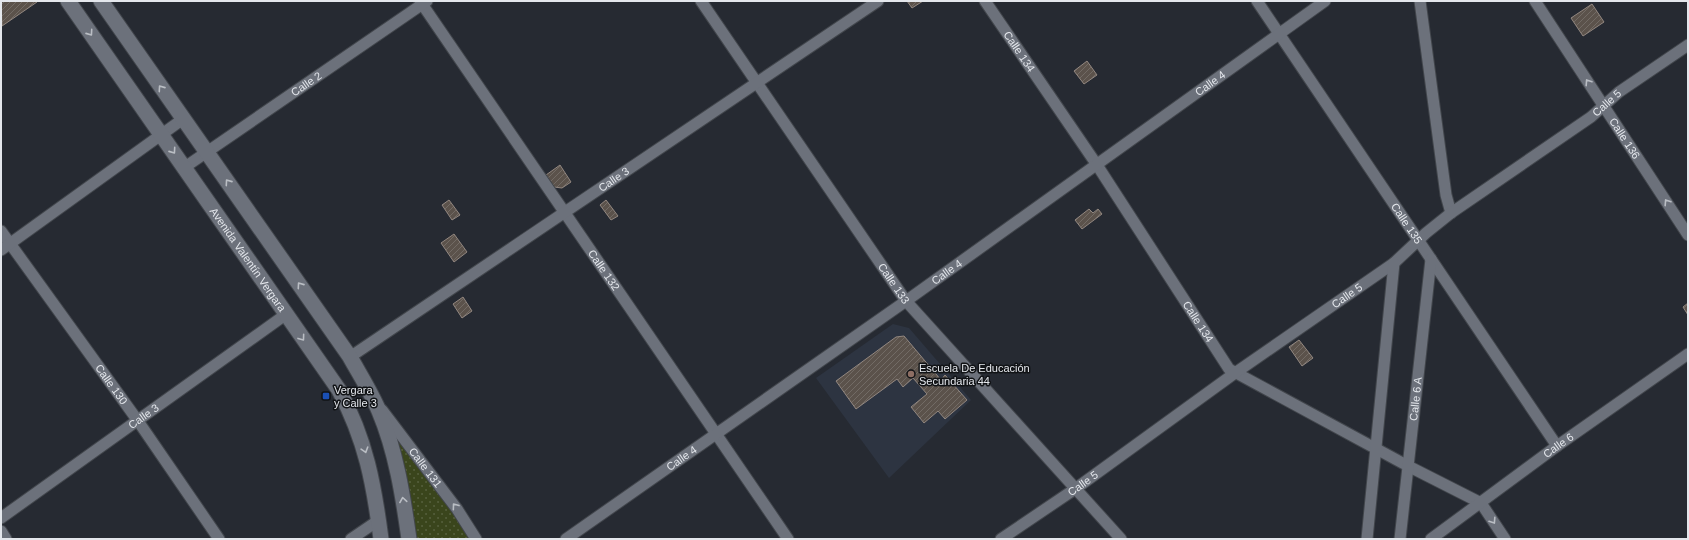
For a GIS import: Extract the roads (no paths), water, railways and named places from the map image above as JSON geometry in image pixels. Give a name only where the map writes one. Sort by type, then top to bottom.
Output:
[{"type":"main road","name":"Avenida Valentín Vergara","points":[[68,1],[185,167],[347,404],[365,449],[372,479],[381,539]]},
{"type":"main road","points":[[101,1],[350,357],[373,398],[383,421],[394,455],[409,539]]},
{"type":"street","name":"Calle 133","points":[[701,1],[906,301],[1121,539]]},
{"type":"street","name":"Calle 3","points":[[350,357],[564,211],[757,84],[878,1]]},
{"type":"street","name":"Calle 134","points":[[985,1],[1097,165],[1229,369],[1376,449],[1481,503],[1505,539]]},
{"type":"street","name":"Calle 135","points":[[1258,1],[1557,446]]},
{"type":"street","name":"Calle 4","points":[[566,539],[906,301],[1325,1]]},
{"type":"street","points":[[1420,1],[1446,195],[1451,213]]},
{"type":"street","name":"Calle 136","points":[[1535,1],[1688,235]]},
{"type":"street","name":"Calle 2","points":[[185,167],[423,2]]},
{"type":"street","name":"Calle 132","points":[[423,2],[788,539]]},
{"type":"street","name":"Calle 5","points":[[1001,539],[1075,489],[1235,373],[1394,263],[1451,213],[1591,117],[1619,92],[1688,45]]},
{"type":"street","points":[[5,246],[183,120]]},
{"type":"street","name":"Calle 130","points":[[1,231],[5,246],[138,421],[219,539]]},
{"type":"street","name":"Calle 6 A","points":[[1400,539],[1431,259]]},
{"type":"street","points":[[1367,539],[1394,263]]},
{"type":"street","name":"Calle 3","points":[[1,518],[286,316]]},
{"type":"street","name":"Calle 6","points":[[1431,539],[1557,446],[1688,354]]},
{"type":"street","name":"Calle 131","points":[[373,398],[457,510],[476,539]]},
{"type":"street","points":[[351,539],[379,520]]},
{"type":"street","points":[[1,531],[6,539]]},
{"type":"place","name":"Escuela De Educación Secundaria 44","points":[[911,374]]},
{"type":"place","name":"Vergara y Calle 3","points":[[326,396]]}]
